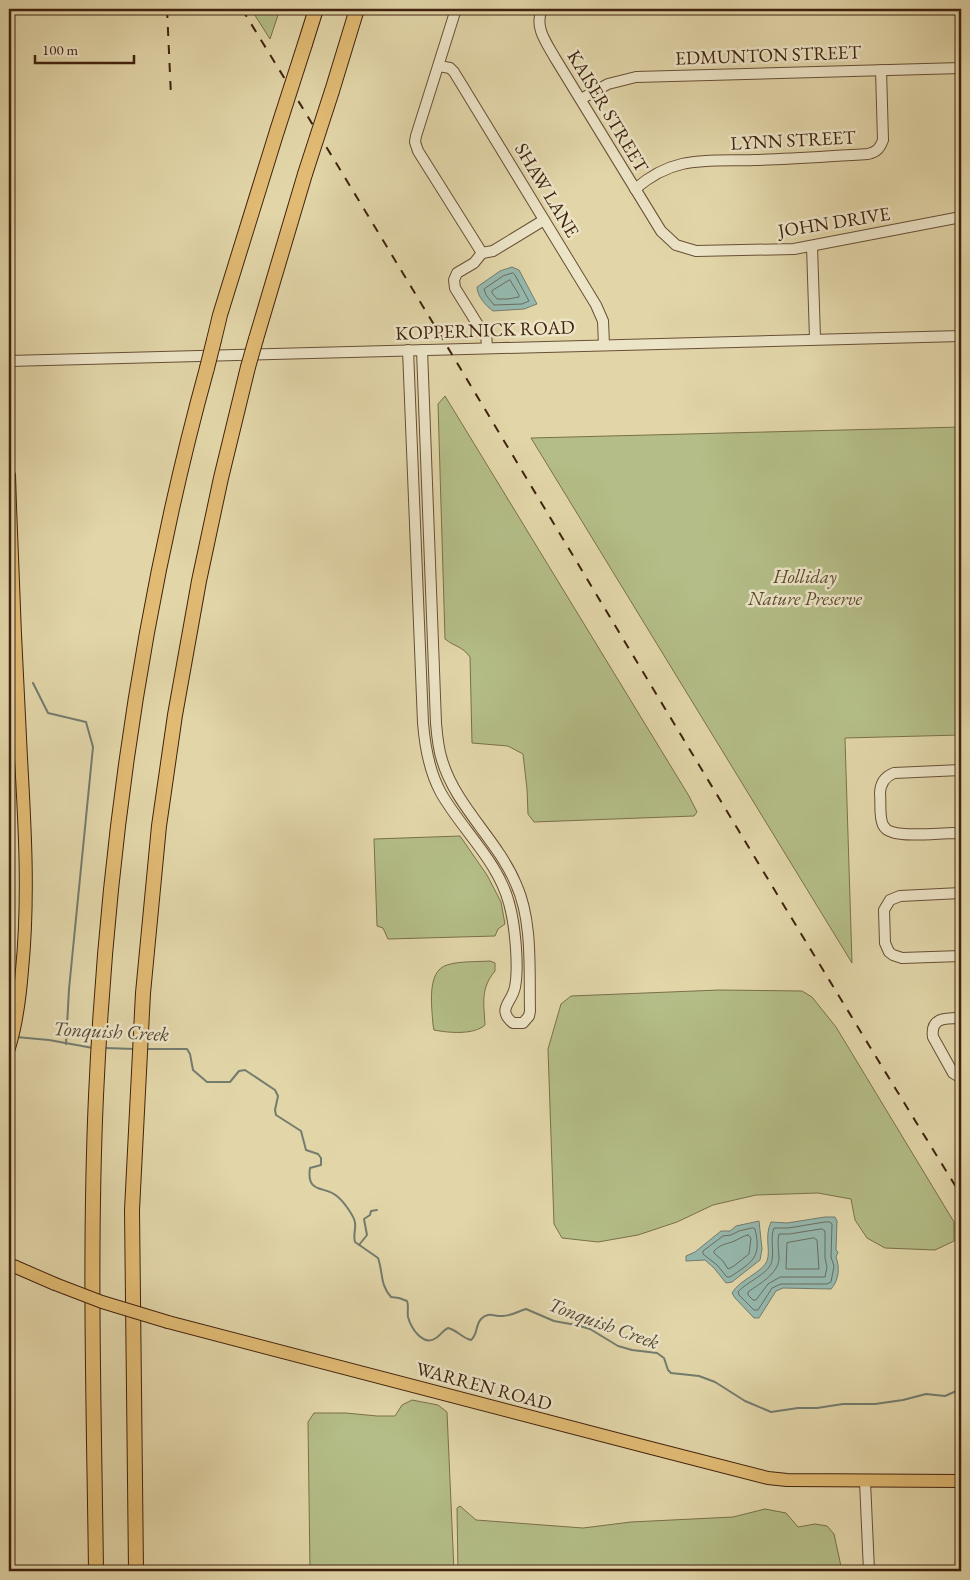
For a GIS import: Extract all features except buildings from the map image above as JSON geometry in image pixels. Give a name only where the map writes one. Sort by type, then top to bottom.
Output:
[{"type":"highway","points":[[96,1571],[94,1152],[99,1048],[111,889],[137,699],[165,542],[220,315],[316,9]]},
{"type":"highway","points":[[136,1571],[132,1210],[139,1048],[159,826],[175,715],[199,581],[221,478],[256,339],[304,174],[357,9]]},
{"type":"main road","points":[[9,475],[15,755],[25,828],[27,896],[26,930],[20,990],[11,1041]]},
{"type":"main road","name":"WARREN ROAD","points":[[9,1264],[102,1302],[168,1322],[741,1472],[787,1480],[961,1481]]},
{"type":"street","points":[[456,9],[415,139],[416,146],[482,253]]},
{"type":"street","name":"KAISER STREET","points":[[542,9],[539,20],[541,33],[659,228]]},
{"type":"street","name":"SHAW LANE","points":[[439,66],[450,68],[454,72],[600,312],[604,329],[604,345]]},
{"type":"street","name":"EDMUNTON STREET","points":[[581,99],[608,84],[636,77],[961,68]]},
{"type":"street","name":"LYNN STREET","points":[[635,189],[661,171],[694,162],[874,153],[879,148],[882,140],[881,70]]},
{"type":"street","name":"JOHN DRIVE","points":[[659,228],[667,238],[682,248],[696,251],[794,249],[961,217]]},
{"type":"street","points":[[487,348],[486,332],[478,326],[455,288],[454,280],[457,273],[474,263],[482,253],[493,251],[544,220]]},
{"type":"street","points":[[812,246],[815,338]]},
{"type":"street","name":"KOPPERNICK ROAD","points":[[9,361],[272,355],[815,338],[961,336]]},
{"type":"street","points":[[408,350],[424,739],[430,768],[441,793],[493,869],[508,901],[513,924],[516,979],[513,995],[505,1008],[505,1013],[506,1017],[513,1024],[523,1024],[529,1016],[530,980],[523,903],[505,862],[451,784],[441,758],[438,738],[422,350]]},
{"type":"street","points":[[411,431],[425,430]]},
{"type":"street","points":[[414,508],[428,508]]},
{"type":"street","points":[[417,594],[431,593]]},
{"type":"street","points":[[422,713],[436,712]]},
{"type":"street","points":[[961,770],[894,773],[884,778],[880,790],[882,820],[888,830],[905,834],[954,832],[961,834]]},
{"type":"street","points":[[449,806],[460,799]]},
{"type":"street","points":[[961,893],[900,896],[890,900],[884,910],[886,943],[892,955],[902,958],[961,956]]},
{"type":"street","points":[[516,979],[530,980]]},
{"type":"street","points":[[961,1018],[945,1018],[940,1020],[932,1033],[954,1073],[961,1078]]},
{"type":"street","points":[[865,1481],[869,1571]]},
{"type":"green space","points":[[251,9],[280,9],[270,39]]},
{"type":"green space","points":[[445,396],[689,796],[697,812],[694,816],[534,822],[528,814],[523,754],[508,746],[472,743],[470,657],[445,639],[438,404]]},
{"type":"green space","name":"Holliday Nature Preserve","points":[[961,427],[961,735],[845,738],[852,963],[531,438]]},
{"type":"green space","points":[[460,836],[487,875],[501,902],[505,924],[498,929],[495,936],[388,939],[383,928],[377,926],[374,839]]},
{"type":"green space","points":[[490,961],[495,963],[495,971],[485,990],[485,1025],[468,1032],[434,1030],[432,991],[433,982],[440,969],[457,963]]},
{"type":"green space","points":[[719,990],[802,991],[812,997],[836,1027],[954,1222],[954,1241],[935,1250],[885,1248],[867,1238],[855,1220],[851,1199],[818,1193],[756,1195],[713,1205],[677,1222],[638,1235],[598,1242],[562,1238],[554,1224],[548,1049],[561,1004],[571,996]]},
{"type":"green space","points":[[412,1400],[438,1405],[447,1412],[454,1571],[310,1571],[308,1422],[314,1413],[395,1416],[402,1405]]},
{"type":"green space","points":[[460,1506],[476,1520],[583,1528],[631,1522],[733,1517],[765,1509],[786,1513],[798,1527],[815,1524],[827,1526],[834,1534],[842,1571],[458,1571],[457,1508]]},
{"type":"water","points":[[512,267],[519,270],[537,304],[524,309],[493,311],[482,300],[477,287],[500,271]]},
{"type":"water","points":[[835,1217],[837,1221],[836,1250],[838,1252],[836,1257],[838,1270],[834,1285],[831,1289],[783,1288],[776,1291],[759,1318],[754,1318],[732,1293],[735,1288],[765,1265],[768,1257],[768,1233],[771,1222],[787,1223]]},
{"type":"water","points":[[759,1221],[762,1249],[760,1260],[732,1282],[726,1283],[705,1260],[686,1261],[686,1256],[695,1252],[721,1231],[730,1231],[736,1226]]},
{"type":"waterway","points":[[33,683],[48,713],[86,722],[93,747],[69,989],[66,1044]]},
{"type":"waterway","name":"Tonquish Creek","points":[[16,1037],[49,1040],[93,1048]]},
{"type":"waterway","name":"Tonquish Creek","points":[[105,1048],[135,1049]]},
{"type":"waterway","name":"Tonquish Creek","points":[[145,1049],[187,1049],[190,1054],[193,1070],[207,1082],[230,1082],[239,1071],[245,1070],[275,1090],[278,1096],[275,1110],[276,1115],[301,1131],[306,1150],[318,1154],[321,1158],[321,1165],[310,1168],[311,1182],[314,1186],[333,1193],[346,1205],[354,1220],[355,1242],[378,1258],[383,1283],[387,1292],[391,1297],[407,1301],[408,1317],[415,1331],[422,1338],[431,1340],[448,1328],[471,1340],[475,1335],[479,1322],[486,1315],[506,1316],[526,1309],[554,1321],[590,1329],[618,1346],[657,1353],[664,1358],[671,1373],[699,1376],[715,1382],[745,1401],[771,1412],[843,1404],[875,1404],[926,1394],[945,1396],[961,1389]]},
{"type":"waterway","points":[[359,1245],[367,1235],[364,1219],[370,1215],[371,1211],[377,1210]]},
{"type":"railway","points":[[167,9],[171,96]]},
{"type":"railway","points":[[242,9],[961,1195]]}]
